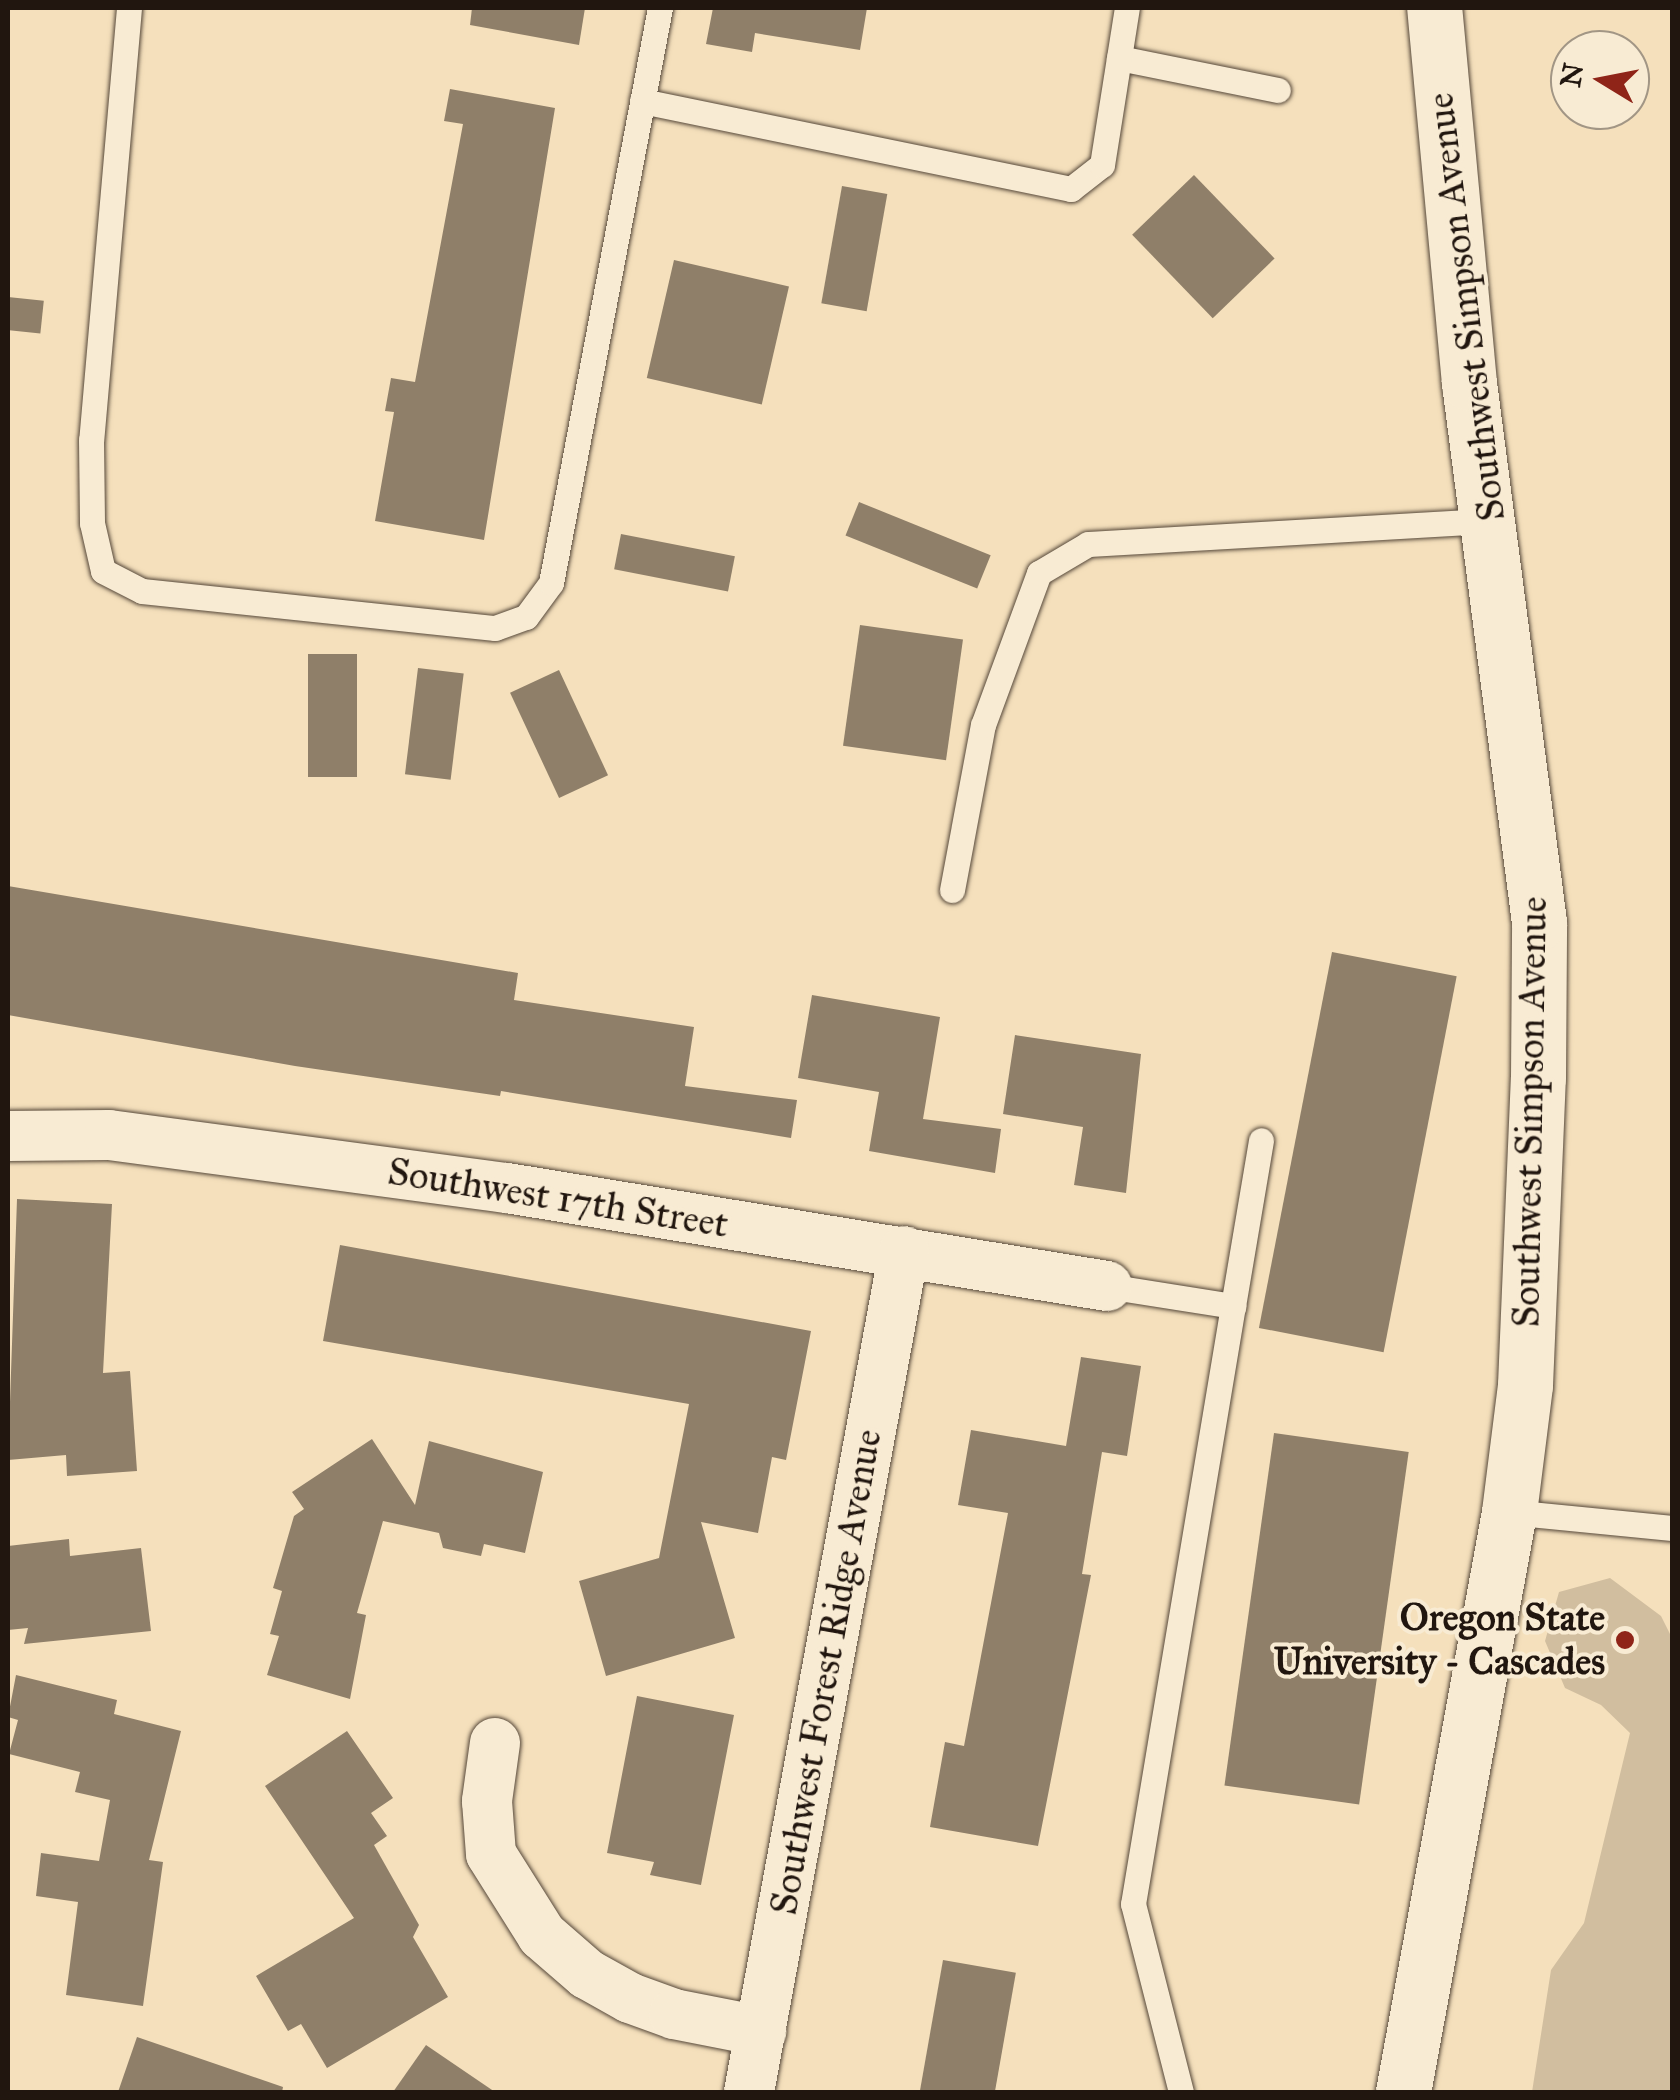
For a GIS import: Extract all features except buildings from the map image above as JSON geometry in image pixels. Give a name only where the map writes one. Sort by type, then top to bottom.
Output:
[{"type":"street","name":"Southwest Simpson Avenue","points":[[1402,2092],[1509,1512],[1526,1349],[1538,922],[1470,383],[1434,8]]},
{"type":"street","name":"Southwest 17th Street","points":[[8,1136],[108,1134],[507,1188],[1106,1286]]},
{"type":"street","name":"Southwest Forest Ridge Avenue","points":[[749,2092],[904,1252]]},
{"type":"street","points":[[495,1743],[487,1801],[491,1854],[542,1935],[570,1961],[630,1998],[684,2017],[760,2031]]},
{"type":"lane","points":[[128,8],[91,440],[92,524],[103,571],[142,592],[494,628],[526,617],[551,583],[660,8]]},
{"type":"lane","points":[[642,100],[1071,189],[1102,165],[1127,8]]},
{"type":"lane","points":[[1119,58],[1278,90]]},
{"type":"lane","points":[[952,890],[983,725],[1039,573],[1088,544],[1490,521]]},
{"type":"lane","points":[[1181,2092],[1133,1904],[1261,1140]]},
{"type":"lane","points":[[1106,1286],[1233,1306]]},
{"type":"lane","points":[[1509,1512],[1672,1528]]},
{"type":"shaded area","name":"Oregon State University - Cascades","points":[[1610,1578],[1661,1616],[1672,1638],[1672,2092],[1532,2092],[1551,1970],[1584,1923],[1630,1733],[1601,1705],[1565,1688],[1545,1641],[1559,1592]]},
{"type":"place","name":"Oregon State University - Cascades","points":[[1625,1640]]}]
